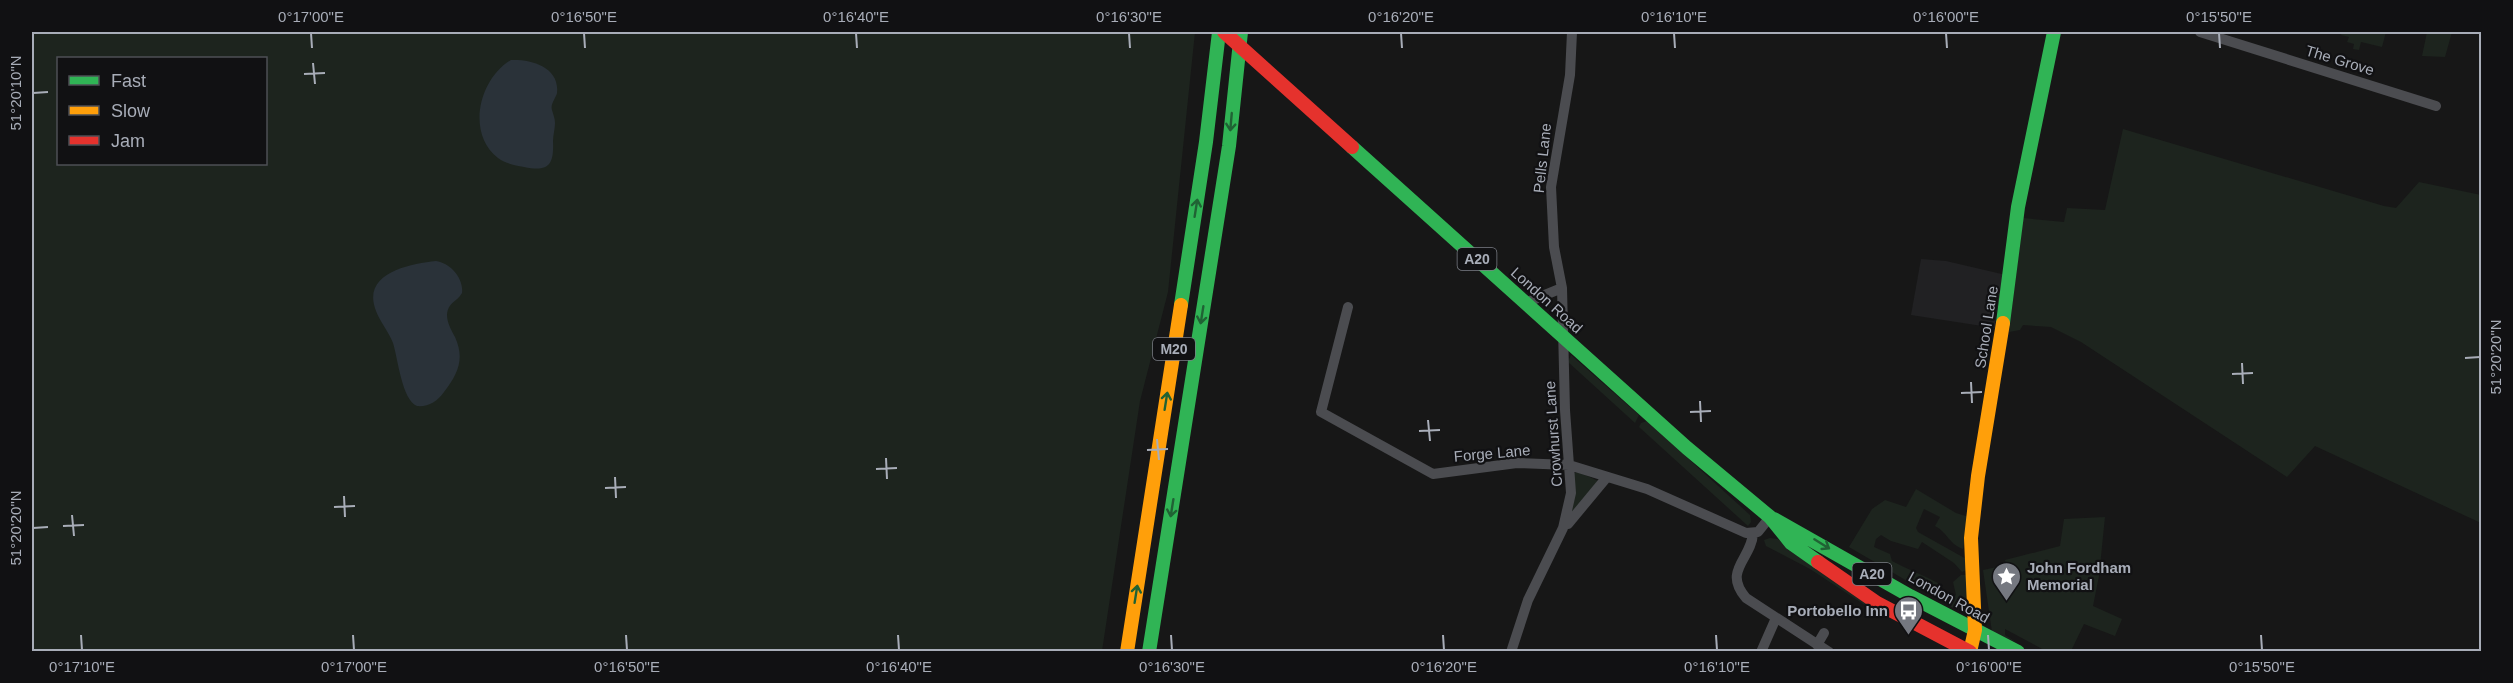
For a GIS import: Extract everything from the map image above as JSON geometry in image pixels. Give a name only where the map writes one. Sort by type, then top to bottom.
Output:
[{"type":"main road","name":"London Road","points":[[1224,32],[1687,448],[1770,518],[1791,543],[1842,580],[1893,612],[1972,643],[2018,651]]},
{"type":"main road","name":"M20","points":[[1149,651],[1229,146],[1240,32]]},
{"type":"main road","name":"School Lane","points":[[1972,643],[1971,538],[1978,477],[2011,276],[2020,197],[2054,32]]},
{"type":"main road","name":"M20","points":[[1127,651],[1206,142],[1219,39]]},
{"type":"main road","name":"London Road","points":[[1770,518],[1801,531],[1906,593],[1972,643]]},
{"type":"main road","points":[[1972,643],[1987,651]]},
{"type":"street","name":"Pells Lane","points":[[1563,337],[1562,288],[1554,247],[1551,187],[1570,75],[1572,32]]},
{"type":"street","name":"The Grove","points":[[2200,32],[2436,106]]},
{"type":"street","points":[[1525,303],[1562,288]]},
{"type":"street","name":"Forge Lane","points":[[1348,308],[1326,384],[1321,412],[1432,474],[1517,463],[1569,465],[1647,489],[1739,530],[1753,533]]},
{"type":"street","name":"Crowhurst Lane","points":[[1511,651],[1528,600],[1563,528],[1571,493],[1564,410],[1563,337]]},
{"type":"street","name":"Crowhurst Lane","points":[[1563,528],[1607,477]]},
{"type":"street","points":[[1770,518],[1761,530],[1753,533],[1753,539],[1738,570],[1737,585],[1746,598],[1829,651]]},
{"type":"street","points":[[1761,651],[1776,618]]},
{"type":"street","points":[[1817,645],[1824,633]]},
{"type":"shaded area","points":[[32,32],[1195,32],[1168,292],[1140,401],[1102,651],[32,651]]},
{"type":"shaded area","points":[[2342,32],[2386,32],[2382,47],[2361,42],[2359,50],[2353,49],[2354,44],[2347,42],[2349,37],[2341,35]]},
{"type":"shaded area","points":[[2427,32],[2452,32],[2445,57],[2422,56]]},
{"type":"shaded area","points":[[511,60],[527,61],[543,66],[554,77],[557,84],[557,93],[552,103],[555,123],[552,156],[551,161],[544,167],[532,168],[504,162],[488,147],[482,135],[480,107],[484,93],[500,69]]},
{"type":"shaded area","points":[[2123,129],[2384,206],[2396,208],[2419,182],[2481,195],[2481,523],[2315,446],[2287,477],[2081,342],[2051,327],[2023,325],[2020,330],[2009,332],[2023,218],[2064,222],[2067,208],[2105,210]]},
{"type":"shaded area","points":[[1921,259],[1946,261],[2006,275],[1996,313],[1995,328],[1911,315]]},
{"type":"shaded area","points":[[436,261],[451,268],[461,282],[462,293],[449,307],[447,315],[458,345],[460,359],[453,379],[441,396],[429,405],[417,406],[404,388],[393,343],[376,311],[373,298],[375,288],[381,279],[390,273],[401,268]]},
{"type":"shaded area","points":[[1571,355],[1639,415],[1635,423],[1568,362]]},
{"type":"shaded area","points":[[1647,421],[1750,515],[1751,522],[1748,526],[1639,427],[1641,423]]},
{"type":"shaded area","points":[[1579,472],[1598,481],[1571,513],[1574,473]]},
{"type":"shaded area","points":[[1916,489],[1956,513],[1969,517],[1963,549],[1954,544],[1935,526],[1940,517],[1924,509],[1916,528],[1918,532],[1968,560],[1966,570],[1962,572],[1954,563],[1922,542],[1918,549],[1891,541],[1881,535],[1876,539],[1874,547],[1890,554],[1892,561],[1938,583],[1942,595],[1952,599],[1956,595],[1953,582],[1961,575],[1968,575],[1966,599],[1960,607],[1955,609],[1849,547],[1872,509],[1885,500],[1906,507]]},
{"type":"shaded area","points":[[2105,517],[2099,576],[2093,606],[2122,619],[2115,636],[2084,624],[2071,651],[2046,651],[2005,629],[2005,635],[2016,642],[1992,632],[1983,570],[2006,565],[2005,560],[2060,546],[2064,519]]},
{"type":"shaded area","points":[[1778,539],[1880,612],[1880,615],[1810,569],[1766,546],[1764,540]]},
{"type":"traffic: fast","points":[[1181,305],[1206,142],[1219,32]]},
{"type":"traffic: fast","points":[[1149,652],[1229,146],[1241,32]]},
{"type":"traffic: fast","points":[[2003,323],[2018,207],[2054,32]]},
{"type":"traffic: fast","points":[[1352,147],[1687,448],[1770,517],[1791,543],[1818,562]]},
{"type":"traffic: fast","points":[[1774,519],[1910,596],[2018,652]]},
{"type":"traffic: slow","points":[[1127,652],[1181,305]]},
{"type":"traffic: slow","points":[[1970,652],[1975,630],[1971,538],[1978,476],[2003,323]]},
{"type":"traffic: jam","points":[[1224,32],[1352,147]]},
{"type":"traffic: jam","points":[[1818,562],[1877,603],[1970,652]]},
{"type":"place","name":"John Fordham Memorial","points":[[2006,602]]},
{"type":"place","name":"Portobello Inn","points":[[1909,636]]}]
